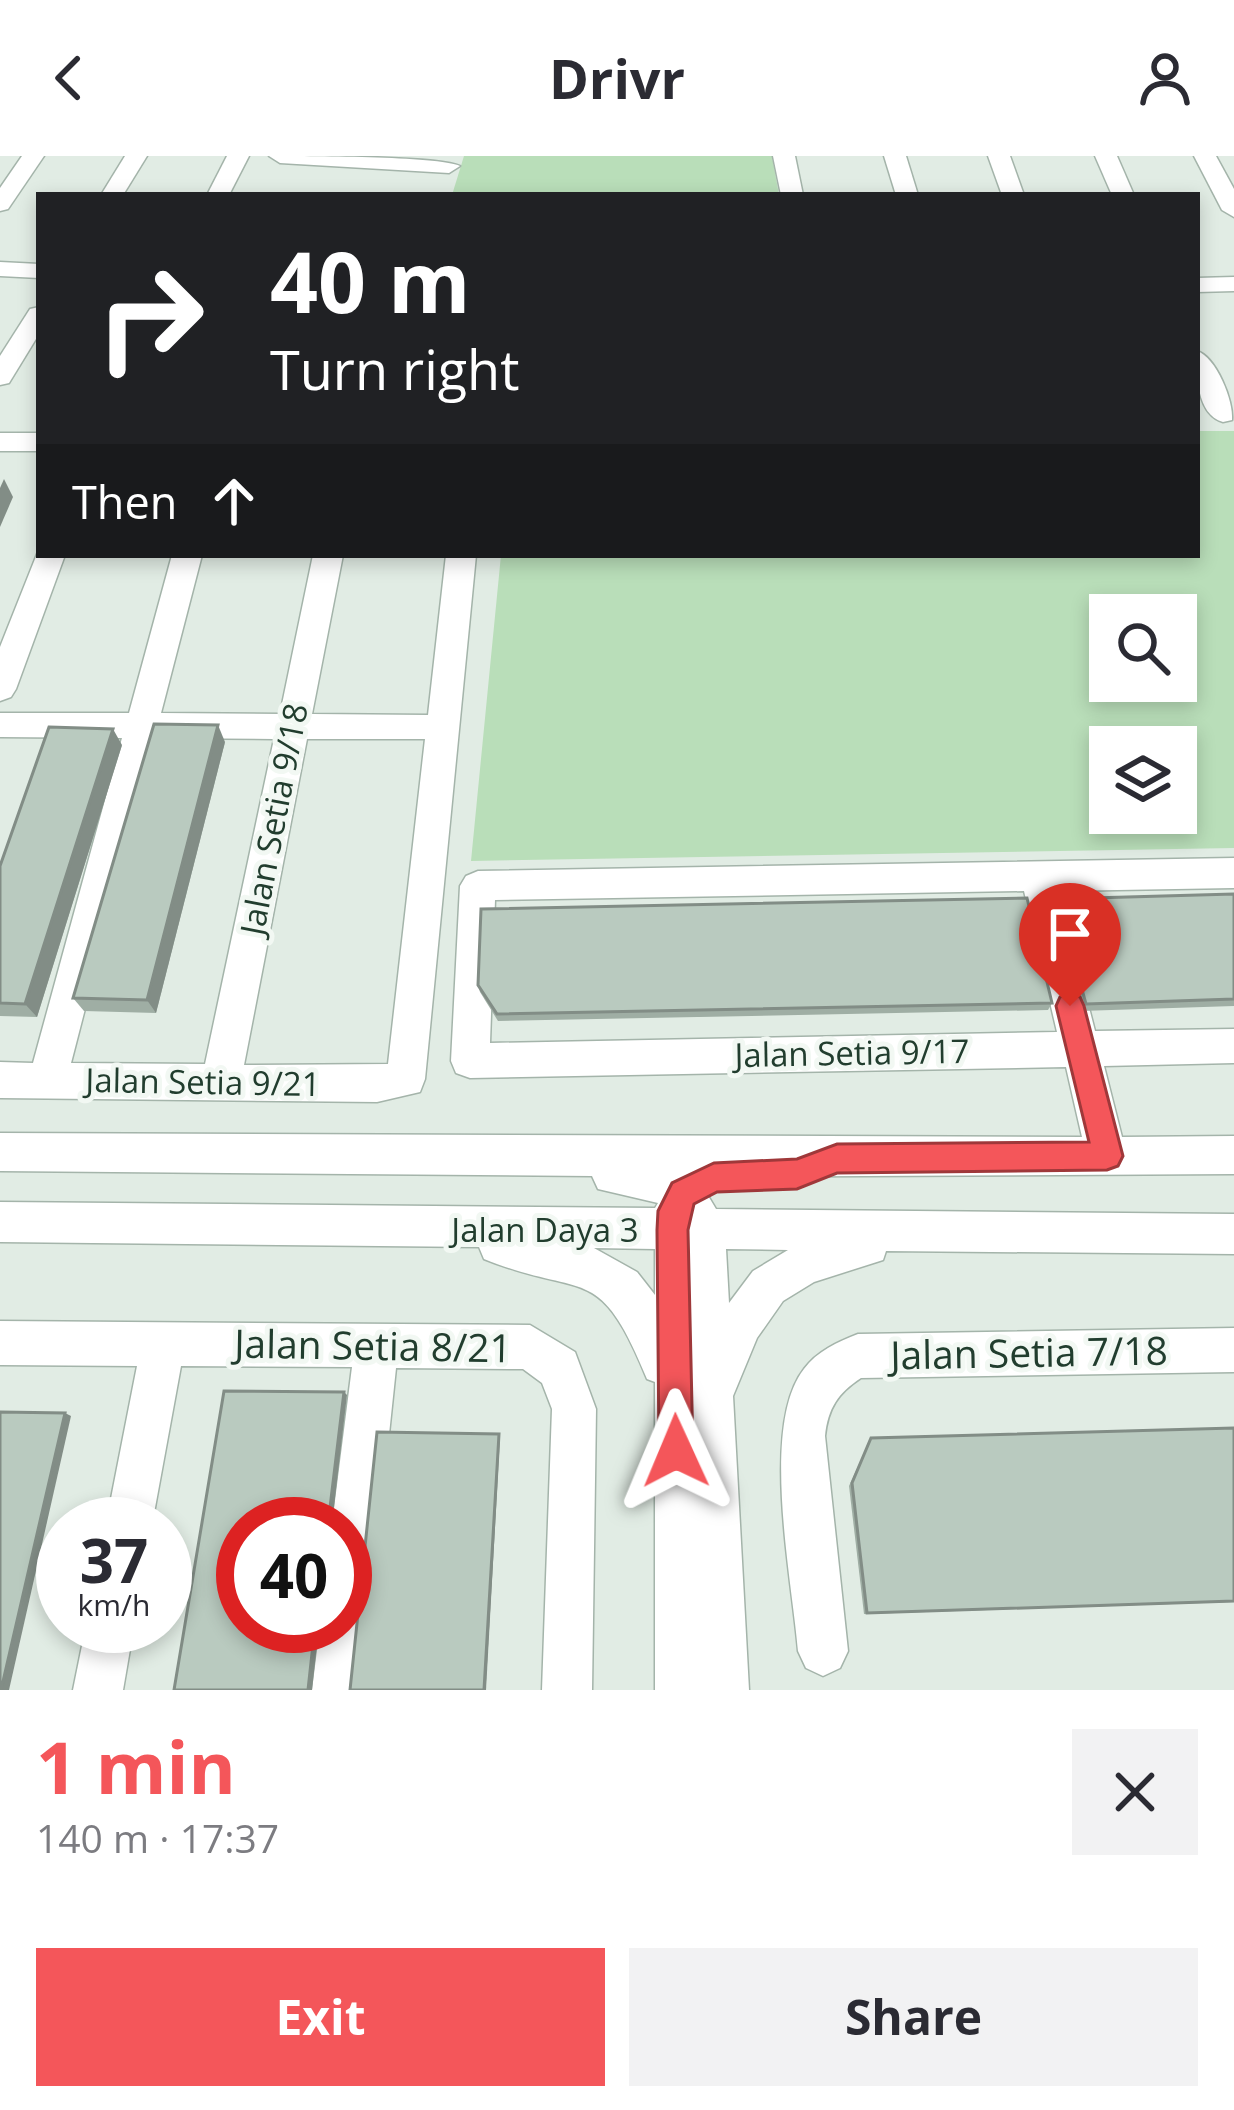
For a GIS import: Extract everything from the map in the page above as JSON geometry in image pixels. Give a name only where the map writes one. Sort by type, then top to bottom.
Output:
[{"type":"street","points":[[0,205],[33,156]]},
{"type":"street","points":[[114,192],[136,156]]},
{"type":"street","points":[[220,192],[238,156]]},
{"type":"street","points":[[280,156],[339,164],[451,161],[440,192]]},
{"type":"street","points":[[784,156],[791,192]]},
{"type":"street","points":[[896,156],[907,192]]},
{"type":"street","points":[[999,156],[1011,192]]},
{"type":"street","points":[[1106,156],[1122,192]]},
{"type":"street","points":[[1205,156],[1234,210]]},
{"type":"street","points":[[0,269],[36,271]]},
{"type":"street","points":[[1200,285],[1234,284]]},
{"type":"street","points":[[0,377],[36,319]]},
{"type":"street","points":[[1200,367],[1218,414]]},
{"type":"street","points":[[0,442],[36,442]]},
{"type":"street","points":[[0,689],[49,558]]},
{"type":"street","points":[[46,1081],[186,558]]},
{"type":"street","name":"Jalan Setia 9/18","points":[[221,1082],[327,558]]},
{"type":"street","points":[[0,725],[443,727],[461,558]]},
{"type":"street","name":"Jalan Setia 9/21","points":[[0,1080],[377,1084],[406,1078],[443,727]]},
{"type":"street","points":[[1107,1156],[1038,876],[1234,873]]},
{"type":"street","name":"Jalan Setia 9/17","points":[[1038,876],[478,886],[470,1061],[1234,1046]]},
{"type":"street","points":[[0,1151],[515,1152],[837,1159],[1234,1155]]},
{"type":"street","points":[[515,1152],[562,1171],[659,1180],[687,1218],[694,1400],[724,1690]]},
{"type":"street","points":[[687,1218],[714,1178],[797,1174],[837,1159]]},
{"type":"street","name":"Jalan Daya 3","points":[[0,1222],[437,1229],[687,1218],[922,1232],[1234,1234]]},
{"type":"street","points":[[437,1229],[596,1268],[619,1282],[650,1321],[694,1400]]},
{"type":"street","points":[[680,1690],[694,1400],[766,1284],[809,1261],[922,1232]]},
{"type":"street","name":"Jalan Setia 8/21","points":[[0,1343],[530,1347],[559,1368],[574,1408],[567,1690]]},
{"type":"street","points":[[134,1497],[164,1344]]},
{"type":"street","points":[[359,1497],[376,1346]]},
{"type":"street","name":"Jalan Setia 7/18","points":[[823,1651],[802,1436],[805,1410],[815,1387],[832,1368],[858,1356],[885,1354],[1234,1350]]},
{"type":"street","points":[[98,1690],[105,1653]]},
{"type":"street","points":[[337,1690],[341,1653]]},
{"type":"green space","points":[[464,156],[772,156],[778,192],[453,192]]},
{"type":"green space","points":[[1200,431],[1234,431],[1234,848],[471,861],[501,558],[1200,558]]},
{"type":"building","points":[[154,724],[218,725],[147,1000],[73,998]]},
{"type":"building","points":[[49,727],[113,729],[25,1004],[0,1003],[0,866]]},
{"type":"building","points":[[1234,894],[1234,999],[1086,1004],[1057,899]]},
{"type":"building","points":[[1027,898],[1052,1003],[497,1014],[478,985],[481,909]]},
{"type":"building","points":[[224,1391],[344,1392],[331,1497],[216,1497],[216,1653],[312,1653],[308,1690],[174,1690],[180,1653],[192,1653],[192,1582]]},
{"type":"building","points":[[0,1412],[65,1413],[46,1497],[36,1497],[36,1539],[0,1690]]},
{"type":"building","points":[[1234,1428],[1234,1601],[867,1613],[852,1483],[871,1438]]},
{"type":"building","points":[[377,1432],[499,1434],[484,1690],[350,1690],[354,1653],[372,1653],[370,1497]]},
{"type":"route","points":[[676,1451],[673,1230],[674,1211],[683,1193],[714,1178],[797,1174],[837,1159],[1107,1156],[1070,1006]]}]
